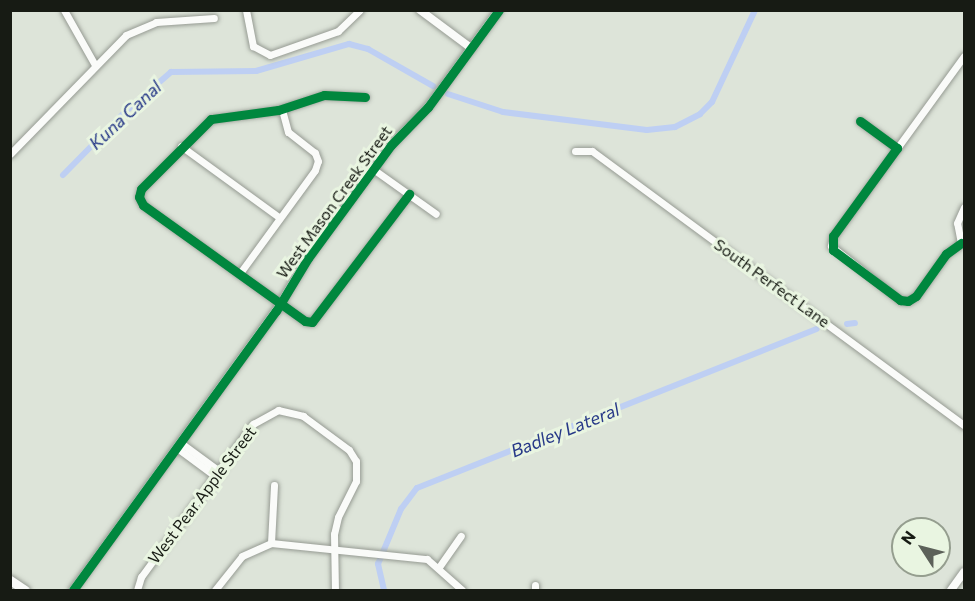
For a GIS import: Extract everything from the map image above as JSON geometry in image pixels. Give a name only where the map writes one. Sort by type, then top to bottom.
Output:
[{"type":"main road","points":[[10,580],[25,591]]},
{"type":"street","points":[[64,10],[95,65]]},
{"type":"street","points":[[246,10],[251,41],[257,51],[270,55],[338,31],[360,10]]},
{"type":"street","points":[[420,10],[471,48]]},
{"type":"street","name":"West Mason Creek Street","points":[[73,591],[281,303],[308,258],[373,169],[391,145],[428,107],[499,10]]},
{"type":"street","points":[[10,154],[120,39],[143,26],[214,18]]},
{"type":"street","points":[[964,56],[833,236],[831,246],[900,300],[908,301],[916,296],[946,254],[963,243],[957,223],[964,207]]},
{"type":"street","points":[[365,97],[324,95],[282,109],[211,119],[181,146],[141,189],[139,198],[143,205],[281,303],[312,322],[409,194]]},
{"type":"street","points":[[240,273],[315,170],[318,161],[315,153],[288,132],[282,109]]},
{"type":"street","points":[[860,121],[897,148]]},
{"type":"street","points":[[181,146],[280,218]]},
{"type":"street","name":"South Perfect Lane","points":[[575,152],[592,151],[964,424]]},
{"type":"street","points":[[373,169],[436,214]]},
{"type":"street","name":"West Pear Apple Street","points":[[137,591],[141,577],[253,424],[278,410],[303,416],[349,450],[356,461],[356,481],[338,517],[333,548]]},
{"type":"street","points":[[179,445],[217,474]]},
{"type":"street","points":[[271,543],[274,486]]},
{"type":"street","points":[[439,567],[461,536]]},
{"type":"street","points":[[214,591],[242,556],[271,543],[388,552],[427,559],[439,567],[462,591]]},
{"type":"street","points":[[333,548],[335,591]]},
{"type":"street","points":[[951,591],[964,572]]},
{"type":"waterway","name":"Kuna Canal","points":[[448,94],[503,112],[647,130],[675,127],[700,114],[712,102],[755,10]]},
{"type":"waterway","name":"Kuna Canal","points":[[63,175],[125,112],[171,72],[256,71],[349,44],[368,49],[433,86]]},
{"type":"waterway","name":"Badley Lateral","points":[[847,324],[855,323]]},
{"type":"waterway","name":"Badley Lateral","points":[[384,590],[378,564],[401,509],[417,488],[817,329]]},
{"type":"cycle path","points":[[73,590],[276,311],[308,258],[391,145],[428,107],[499,10]]},
{"type":"cycle path","points":[[365,97],[324,95],[278,110],[211,119],[141,189],[139,197],[143,205],[305,321],[312,322],[409,194]]},
{"type":"cycle path","points":[[860,121],[897,148],[833,236],[833,250],[900,300],[908,301],[916,296],[946,254],[961,243]]}]
